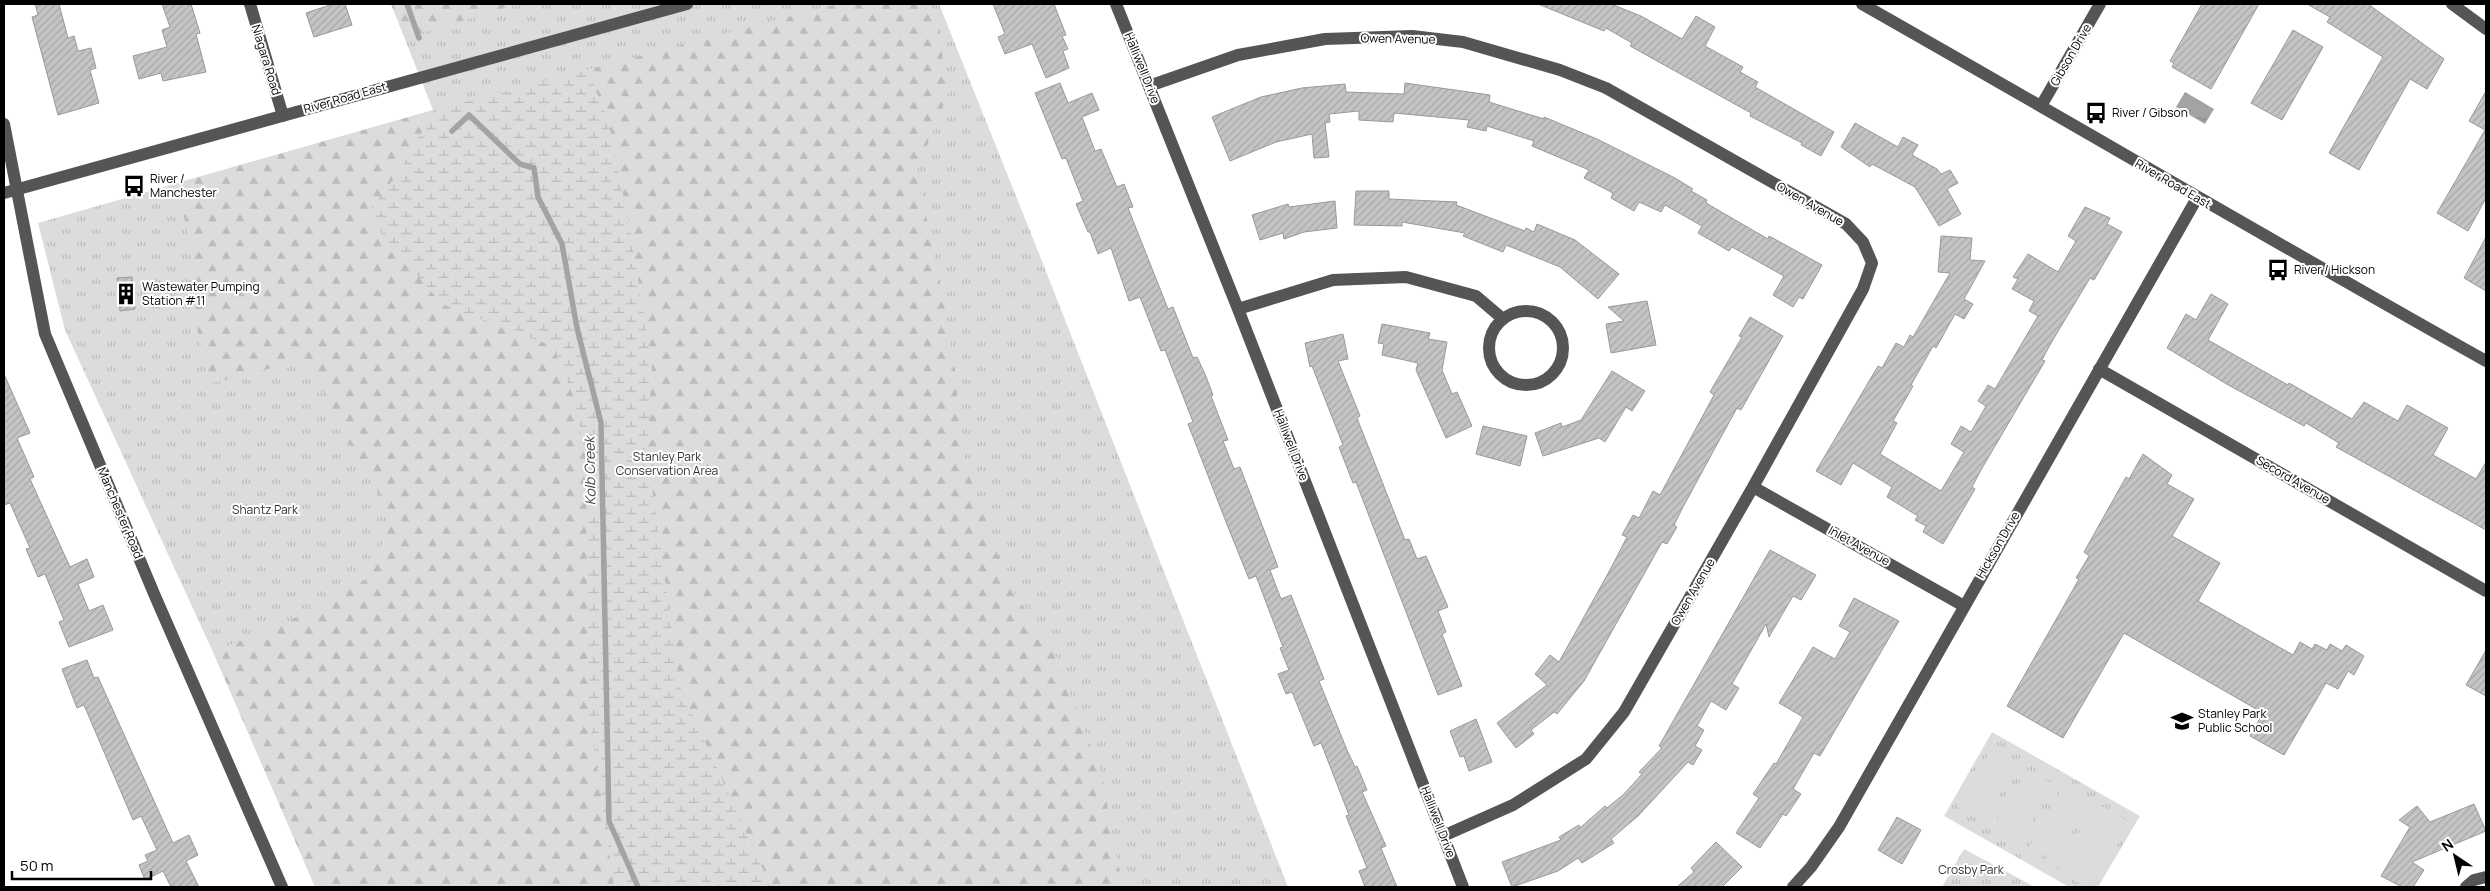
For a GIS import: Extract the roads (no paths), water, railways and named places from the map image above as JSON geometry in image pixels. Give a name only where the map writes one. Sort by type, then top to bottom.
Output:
[{"type":"street","name":"Niagara Road","points":[[250,4],[283,116]]},
{"type":"street","name":"River Road East","points":[[10,191],[686,4]]},
{"type":"street","name":"Halliwell Drive","points":[[1116,4],[1238,308],[1463,887]]},
{"type":"street","name":"River Road East","points":[[1862,4],[2197,198],[2486,361]]},
{"type":"street","name":"Gibson Drive","points":[[2041,106],[2100,4]]},
{"type":"street","points":[[2452,4],[2486,29]]},
{"type":"street","name":"Owen Avenue","points":[[1149,86],[1238,55],[1325,39],[1412,36],[1463,42],[1560,70],[1606,88],[1846,224],[1863,242],[1872,263],[1863,290],[1754,487],[1624,712],[1586,758],[1513,805],[1443,836]]},
{"type":"street","name":"Manchester Road","points":[[4,124],[10,191],[45,334],[151,587],[282,887]]},
{"type":"street","name":"Hickson Drive","points":[[1793,887],[1811,867],[1839,827],[2197,198]]},
{"type":"street","points":[[1238,308],[1333,280],[1406,277],[1476,296],[1503,319]]},
{"type":"street","points":[[1526,311],[1543,315],[1553,323],[1562,337],[1564,350],[1560,364],[1553,375],[1543,382],[1530,386],[1515,384],[1504,378],[1492,364],[1489,351],[1494,329],[1503,319],[1526,311]]},
{"type":"street","name":"Secord Avenue","points":[[2099,369],[2486,591]]},
{"type":"street","name":"Inlet Avenue","points":[[1754,487],[1964,606]]},
{"type":"street","points":[[2466,887],[2474,880],[2486,877]]},
{"type":"water","points":[[2185,92],[2214,109],[2205,124],[2176,107]]},
{"type":"waterway","name":"Kolb Creek","points":[[407,4],[419,38]]},
{"type":"waterway","name":"Kolb Creek","points":[[452,131],[469,115],[520,164],[534,168],[538,197],[562,244],[577,328],[601,423],[609,821],[638,887]]},
{"type":"place","name":"River / Gibson","points":[[2096,113]]},
{"type":"place","name":"River / Manchester","points":[[134,186]]},
{"type":"place","name":"River / Hickson","points":[[2278,270]]},
{"type":"place","name":"Wastewater Pumping Station #11","points":[[126,294]]},
{"type":"place","name":"Stanley Park Public School","points":[[2182,721]]},
{"type":"park label","name":"Stanley Park Conservation Area","points":[[667,464]]},
{"type":"park label","name":"Shantz Park","points":[[265,510]]},
{"type":"park label","name":"Crosby Park","points":[[1971,870]]}]
